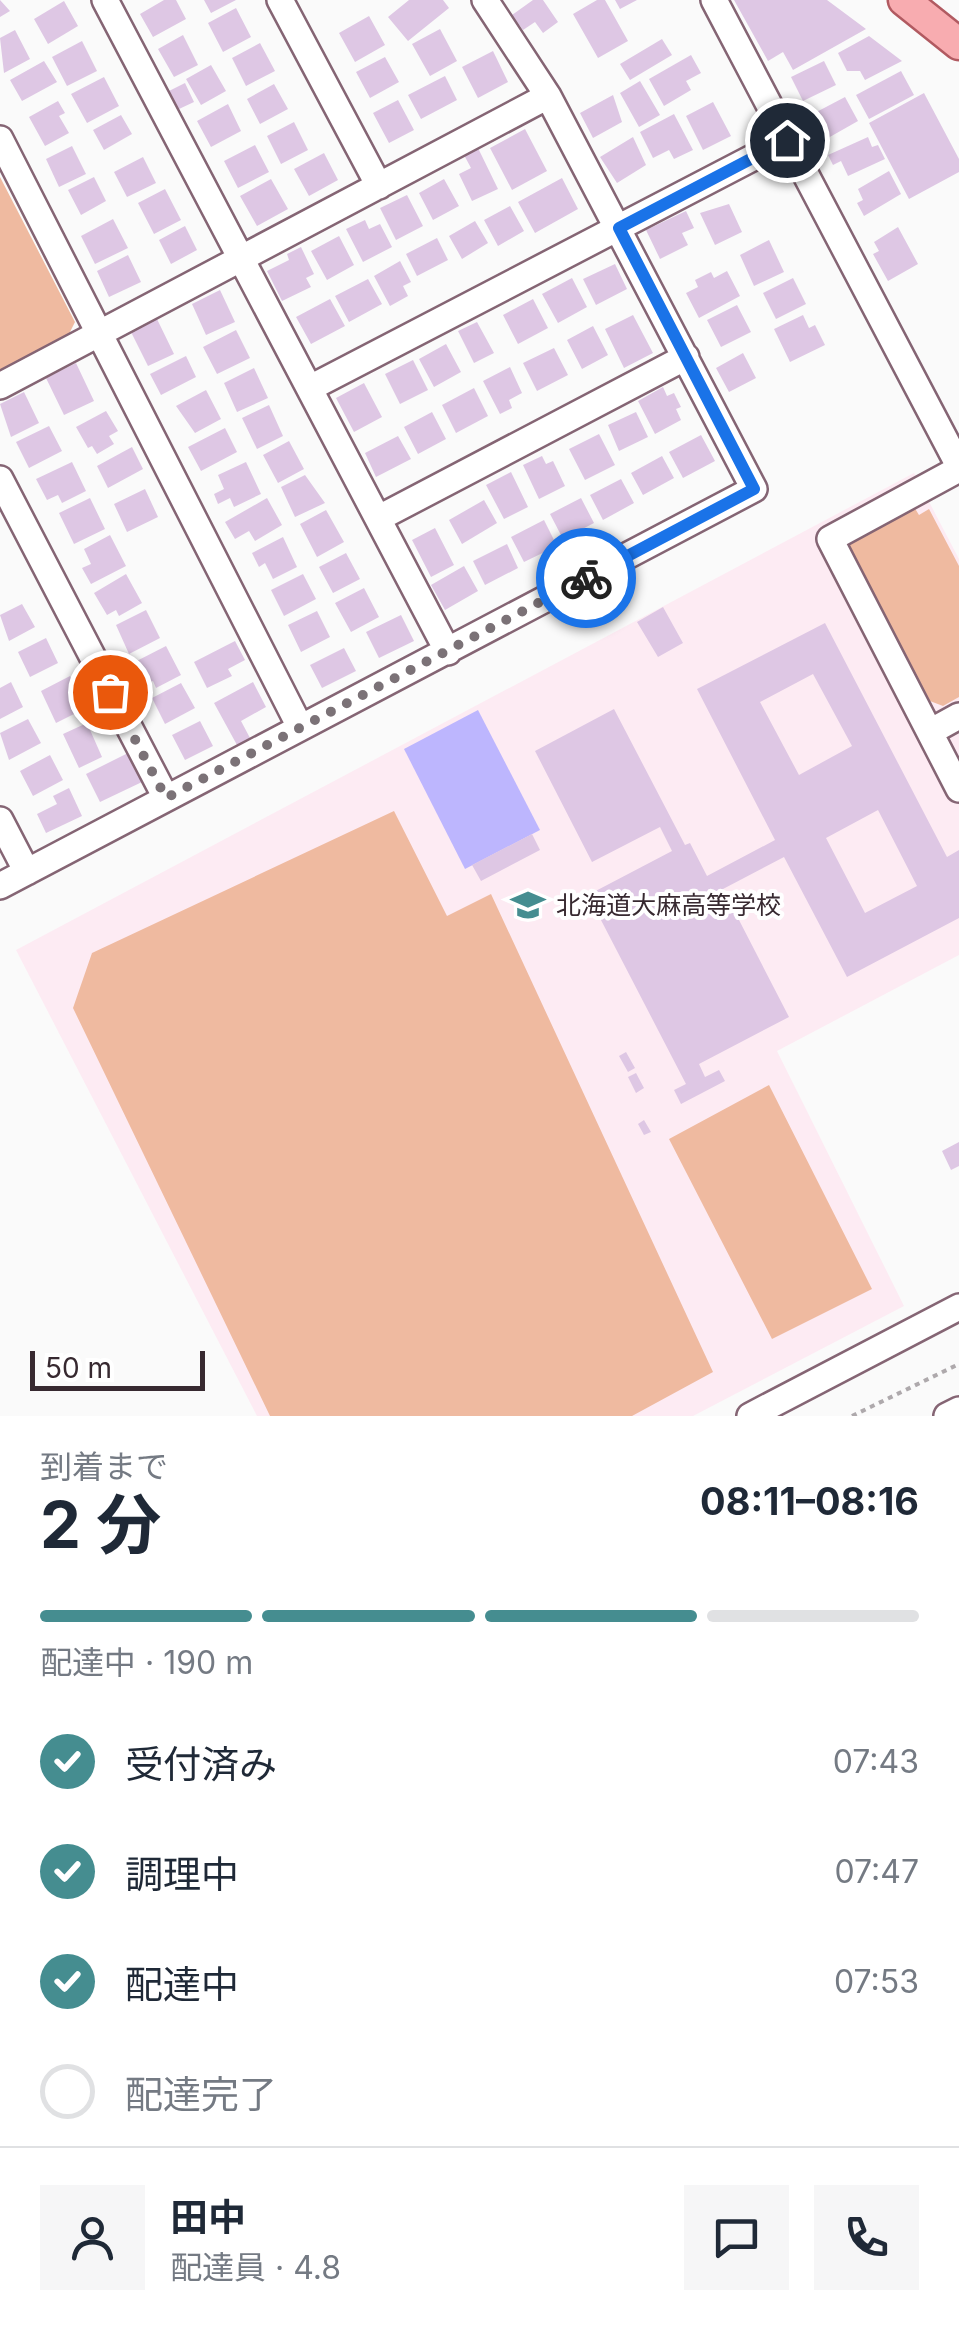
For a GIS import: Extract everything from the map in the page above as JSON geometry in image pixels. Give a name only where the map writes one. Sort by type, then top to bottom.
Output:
[{"type":"main road","points":[[904,0],[959,44]]},
{"type":"street","points":[[106,0],[448,652]]},
{"type":"street","points":[[280,0],[380,186]]},
{"type":"street","points":[[0,886],[754,489],[548,96],[486,0]]},
{"type":"street","points":[[714,0],[959,468],[830,539],[959,788]]},
{"type":"street","points":[[0,386],[548,96]]},
{"type":"street","points":[[0,139],[300,727]]},
{"type":"street","points":[[312,387],[787,140]]},
{"type":"street","points":[[379,518],[686,357]]},
{"type":"street","points":[[0,479],[166,798]]},
{"type":"street","points":[[930,732],[959,716]]},
{"type":"street","points":[[0,820],[26,872]]},
{"type":"street","points":[[750,1416],[959,1307]]},
{"type":"street","points":[[946,1416],[959,1410]]},
{"type":"path","points":[[852,1416],[959,1364]]},
{"type":"shaded area","points":[[0,177],[75,322],[66,340],[0,371]]},
{"type":"shaded area","name":"北海道大麻高等学校","points":[[914,473],[959,559],[959,955],[777,1051],[904,1306],[693,1416],[257,1416],[16,950]]},
{"type":"shaded area","points":[[911,502],[919,515],[929,509],[959,566],[959,697],[943,706],[930,701],[847,545],[854,534]]},
{"type":"shaded area","points":[[478,710],[540,830],[465,869],[404,749]]},
{"type":"shaded area","points":[[394,811],[447,916],[491,894],[713,1372],[632,1416],[270,1416],[73,1008],[92,953]]},
{"type":"shaded area","points":[[769,1085],[872,1289],[772,1339],[669,1139]]},
{"type":"building","points":[[0,0],[10,11],[0,17]]},
{"type":"building","points":[[164,0],[176,0],[186,19],[153,37],[140,14]]},
{"type":"building","points":[[204,0],[236,0],[211,13]]},
{"type":"building","points":[[409,0],[443,0],[449,8],[408,41],[388,17]]},
{"type":"building","points":[[533,0],[543,0],[558,22],[543,33],[535,22],[523,30],[512,15]]},
{"type":"building","points":[[597,0],[605,0],[628,41],[598,58],[573,14]]},
{"type":"building","points":[[615,0],[637,0],[620,9]]},
{"type":"building","points":[[734,0],[827,0],[866,29],[793,70],[783,52],[768,61]]},
{"type":"building","points":[[64,1],[78,26],[48,44],[34,19]]},
{"type":"building","points":[[236,8],[251,37],[223,52],[208,23]]},
{"type":"building","points":[[369,16],[385,45],[355,62],[339,33]]},
{"type":"building","points":[[440,29],[457,61],[430,76],[412,44]]},
{"type":"building","points":[[15,30],[30,59],[4,73],[0,38]]},
{"type":"building","points":[[183,35],[198,65],[174,77],[158,49]]},
{"type":"building","points":[[869,36],[902,61],[865,80],[860,71],[847,71],[838,53]]},
{"type":"building","points":[[662,39],[672,55],[630,80],[620,64]]},
{"type":"building","points":[[82,41],[97,71],[67,86],[52,57]]},
{"type":"building","points":[[260,43],[275,71],[246,86],[232,58]]},
{"type":"building","points":[[493,51],[508,82],[478,98],[462,67]]},
{"type":"building","points":[[691,55],[701,73],[686,81],[691,90],[664,106],[649,79]]},
{"type":"building","points":[[385,57],[399,82],[370,98],[356,72]]},
{"type":"building","points":[[44,61],[57,82],[22,101],[10,80]]},
{"type":"building","points":[[824,61],[836,85],[803,101],[791,77]]},
{"type":"building","points":[[211,65],[226,91],[201,105],[186,79]]},
{"type":"building","points":[[901,71],[914,95],[869,119],[856,95]]},
{"type":"building","points":[[445,76],[457,100],[421,119],[408,95]]},
{"type":"building","points":[[104,77],[119,106],[87,123],[71,94]]},
{"type":"building","points":[[640,81],[660,115],[639,127],[620,93]]},
{"type":"building","points":[[185,83],[194,102],[179,109],[169,91]]},
{"type":"building","points":[[274,84],[288,109],[260,124],[247,99]]},
{"type":"building","points":[[924,93],[959,159],[959,172],[909,199],[869,123]]},
{"type":"building","points":[[613,95],[622,122],[593,138],[580,113]]},
{"type":"building","points":[[845,97],[858,121],[821,142],[807,117]]},
{"type":"building","points":[[398,100],[414,130],[389,143],[373,113]]},
{"type":"building","points":[[58,101],[65,113],[59,116],[69,133],[45,146],[29,117]]},
{"type":"building","points":[[713,102],[731,136],[703,150],[686,116]]},
{"type":"building","points":[[228,104],[241,131],[211,147],[197,121]]},
{"type":"building","points":[[674,114],[693,150],[674,159],[669,150],[653,158],[640,132]]},
{"type":"building","points":[[121,115],[132,134],[104,150],[93,130]]},
{"type":"building","points":[[294,122],[308,150],[281,164],[267,136]]},
{"type":"building","points":[[525,129],[547,171],[512,190],[490,148]]},
{"type":"building","points":[[633,137],[646,165],[617,183],[600,157]]},
{"type":"building","points":[[868,137],[872,147],[878,145],[885,159],[848,176],[841,161],[833,165],[828,155]]},
{"type":"building","points":[[255,145],[269,172],[238,188],[224,161]]},
{"type":"building","points":[[72,146],[86,174],[59,187],[46,159]]},
{"type":"building","points":[[478,148],[498,189],[472,201],[459,174],[471,168],[464,155]]},
{"type":"building","points":[[324,153],[338,180],[309,196],[294,169]]},
{"type":"building","points":[[143,157],[156,183],[127,197],[114,172]]},
{"type":"building","points":[[889,171],[901,194],[864,216],[857,203],[863,200],[858,189]]},
{"type":"building","points":[[94,177],[106,201],[81,215],[68,190]]},
{"type":"building","points":[[562,178],[578,209],[535,233],[518,202]]},
{"type":"building","points":[[271,179],[288,209],[257,226],[240,196]]},
{"type":"building","points":[[444,179],[459,206],[433,220],[419,193]]},
{"type":"building","points":[[165,189],[181,220],[154,234],[138,203]]},
{"type":"building","points":[[407,195],[423,226],[396,240],[380,208]]},
{"type":"building","points":[[729,204],[742,232],[715,245],[700,213]]},
{"type":"building","points":[[510,206],[524,231],[498,246],[484,220]]},
{"type":"building","points":[[686,211],[694,228],[682,233],[688,245],[660,259],[646,230]]},
{"type":"building","points":[[113,219],[128,248],[95,264],[81,236]]},
{"type":"building","points":[[365,220],[369,229],[380,224],[392,247],[363,262],[346,229]]},
{"type":"building","points":[[475,221],[488,243],[462,259],[449,236]]},
{"type":"building","points":[[185,226],[197,250],[171,264],[159,240]]},
{"type":"building","points":[[898,227],[918,264],[888,281],[873,254],[879,251],[874,242]]},
{"type":"building","points":[[339,236],[354,265],[327,280],[311,251]]},
{"type":"building","points":[[437,238],[448,260],[417,276],[406,254]]},
{"type":"building","points":[[769,240],[784,272],[754,286],[740,255]]},
{"type":"building","points":[[301,247],[314,274],[306,278],[311,287],[282,301],[267,271],[289,260],[287,254]]},
{"type":"building","points":[[128,255],[141,282],[109,297],[97,271]]},
{"type":"building","points":[[400,261],[411,282],[403,286],[408,296],[390,306],[374,276]]},
{"type":"building","points":[[615,264],[627,289],[596,305],[583,279]]},
{"type":"building","points":[[727,271],[740,296],[699,318],[686,293],[698,287],[695,280],[711,272],[714,278]]},
{"type":"building","points":[[572,278],[587,307],[558,323],[542,294]]},
{"type":"building","points":[[793,278],[806,304],[776,319],[763,293]]},
{"type":"building","points":[[368,279],[382,304],[349,322],[335,296]]},
{"type":"building","points":[[220,290],[235,322],[206,335],[192,304]]},
{"type":"building","points":[[330,299],[345,326],[311,344],[296,317]]},
{"type":"building","points":[[533,299],[548,328],[518,344],[503,315]]},
{"type":"building","points":[[737,305],[751,332],[721,347],[707,320]]},
{"type":"building","points":[[633,315],[653,353],[624,368],[605,329]]},
{"type":"building","points":[[803,315],[809,328],[815,325],[825,345],[790,362],[774,329]]},
{"type":"building","points":[[157,319],[174,354],[148,366],[131,332]]},
{"type":"building","points":[[477,322],[494,353],[474,363],[458,331]]},
{"type":"building","points":[[593,326],[608,355],[582,369],[567,340]]},
{"type":"building","points":[[236,330],[250,358],[217,374],[203,347]]},
{"type":"building","points":[[446,344],[461,372],[434,387],[419,359]]},
{"type":"building","points":[[554,348],[568,375],[537,391],[523,363]]},
{"type":"building","points":[[743,353],[756,378],[729,392],[716,368]]},
{"type":"building","points":[[186,356],[196,377],[161,395],[150,374]]},
{"type":"building","points":[[413,360],[428,390],[400,404],[385,374]]},
{"type":"building","points":[[76,363],[94,401],[64,415],[46,378]]},
{"type":"building","points":[[510,367],[522,393],[509,400],[512,408],[500,414],[483,381]]},
{"type":"building","points":[[254,368],[268,398],[237,412],[224,383]]},
{"type":"building","points":[[364,383],[382,417],[354,432],[336,398]]},
{"type":"building","points":[[663,387],[667,396],[674,393],[681,407],[676,409],[681,420],[655,434],[638,401]]},
{"type":"building","points":[[474,388],[488,416],[456,433],[442,405]]},
{"type":"building","points":[[206,390],[221,419],[195,433],[176,406]]},
{"type":"building","points":[[24,392],[39,423],[11,437],[0,404]]},
{"type":"building","points":[[269,405],[283,436],[257,449],[242,418]]},
{"type":"building","points":[[106,411],[118,431],[109,436],[114,444],[97,454],[92,446],[88,448],[76,427]]},
{"type":"building","points":[[432,412],[446,439],[418,454],[404,427]]},
{"type":"building","points":[[636,412],[648,437],[619,451],[608,425]]},
{"type":"building","points":[[49,426],[62,451],[29,468],[16,442]]},
{"type":"building","points":[[225,428],[237,452],[201,471],[188,447]]},
{"type":"building","points":[[599,434],[615,465],[585,480],[569,449]]},
{"type":"building","points":[[701,435],[715,461],[683,478],[669,452]]},
{"type":"building","points":[[398,436],[411,459],[376,477],[365,453]]},
{"type":"building","points":[[289,441],[304,469],[278,483],[263,455]]},
{"type":"building","points":[[132,447],[143,469],[108,488],[97,466]]},
{"type":"building","points":[[542,456],[546,464],[553,461],[565,486],[539,499],[523,465]]},
{"type":"building","points":[[662,456],[674,478],[643,495],[631,473]]},
{"type":"building","points":[[72,462],[86,491],[62,503],[58,495],[47,500],[36,479]]},
{"type":"building","points":[[246,462],[261,494],[234,507],[230,498],[218,504],[214,494],[224,489],[218,475]]},
{"type":"building","points":[[511,472],[528,507],[504,519],[486,485]]},
{"type":"building","points":[[305,475],[325,503],[295,517],[281,487]]},
{"type":"building","points":[[621,479],[634,503],[603,520],[590,495]]},
{"type":"building","points":[[145,489],[158,517],[127,532],[114,504]]},
{"type":"building","points":[[90,498],[105,529],[74,544],[59,513]]},
{"type":"building","points":[[267,498],[282,525],[255,541],[249,531],[235,539],[225,522]]},
{"type":"building","points":[[581,498],[594,523],[563,539],[550,514]]},
{"type":"building","points":[[484,500],[497,523],[462,544],[449,520]]},
{"type":"building","points":[[326,510],[344,542],[317,557],[300,524]]},
{"type":"building","points":[[544,520],[557,546],[524,562],[511,537]]},
{"type":"building","points":[[435,528],[454,565],[431,577],[412,540]]},
{"type":"building","points":[[110,535],[126,566],[91,584],[82,568],[91,564],[84,549]]},
{"type":"building","points":[[283,537],[297,567],[273,579],[265,563],[259,567],[252,553]]},
{"type":"building","points":[[507,544],[518,568],[485,585],[473,561]]},
{"type":"building","points":[[346,553],[360,579],[333,593],[319,567]]},
{"type":"building","points":[[464,566],[478,591],[445,610],[431,585]]},
{"type":"building","points":[[126,574],[142,603],[119,616],[116,610],[107,615],[94,593]]},
{"type":"building","points":[[303,574],[316,599],[284,616],[271,590]]},
{"type":"building","points":[[364,588],[379,617],[351,632],[335,603]]},
{"type":"building","points":[[22,604],[35,627],[9,641],[0,615]]},
{"type":"building","points":[[663,607],[683,643],[658,657],[637,622]]},
{"type":"building","points":[[146,610],[160,638],[129,654],[116,625]]},
{"type":"building","points":[[317,611],[330,637],[301,652],[288,625]]},
{"type":"building","points":[[401,615],[414,641],[379,658],[366,632]]},
{"type":"building","points":[[825,623],[947,857],[959,850],[959,918],[847,977],[784,857],[723,889],[789,1017],[699,1064],[705,1077],[719,1070],[725,1081],[681,1104],[674,1090],[686,1084],[588,895],[672,851],[660,827],[592,862],[535,751],[614,709],[685,845],[690,843],[707,876],[775,840],[697,689]],"holes":[[[813,674],[852,746],[799,775],[760,702]],[[878,810],[917,886],[865,913],[826,838]]]},
{"type":"building","points":[[46,638],[58,663],[30,677],[18,652]]},
{"type":"building","points":[[235,641],[245,660],[228,669],[232,676],[207,688],[194,662]]},
{"type":"building","points":[[166,646],[181,675],[156,688],[153,681],[146,684],[141,676],[132,681],[125,667]]},
{"type":"building","points":[[344,648],[356,671],[322,688],[310,665]]},
{"type":"building","points":[[70,676],[86,708],[56,723],[41,691]]},
{"type":"building","points":[[11,682],[23,707],[0,719],[0,688]]},
{"type":"building","points":[[253,682],[266,707],[241,721],[250,738],[237,745],[214,703]]},
{"type":"building","points":[[181,683],[195,708],[165,724],[152,698]]},
{"type":"building","points":[[28,719],[41,743],[9,760],[0,733]]},
{"type":"building","points":[[200,721],[213,746],[185,760],[172,735]]},
{"type":"building","points":[[87,723],[102,757],[79,768],[63,734]]},
{"type":"building","points":[[128,753],[142,782],[100,802],[86,774]]},
{"type":"building","points":[[50,755],[63,780],[33,796],[20,771]]},
{"type":"building","points":[[69,788],[82,816],[46,833],[37,814],[57,804],[53,796]]},
{"type":"building","points":[[532,834],[540,850],[481,881],[472,865]]},
{"type":"building","points":[[626,1052],[635,1068],[628,1072],[619,1056]]},
{"type":"building","points":[[636,1073],[644,1088],[636,1093],[628,1077]]},
{"type":"building","points":[[644,1120],[651,1132],[644,1135],[638,1124]]},
{"type":"building","points":[[959,1142],[959,1166],[951,1170],[942,1151]]},
{"type":"way so far","points":[[110,692],[166,798],[586,578]]},
{"type":"place","name":"北海道大麻高等学校","points":[[528,905]]},
{"type":"route","points":[[586,578],[754,489],[619,228],[787,140]]}]
